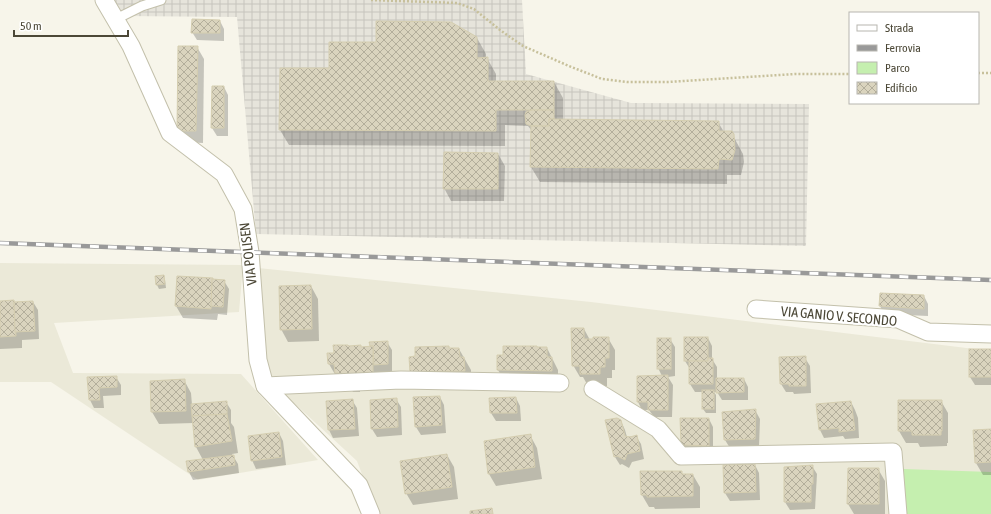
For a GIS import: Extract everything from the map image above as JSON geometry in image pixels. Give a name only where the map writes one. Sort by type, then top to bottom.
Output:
[{"type":"street","name":"VIA POLISEN","points":[[104,0],[131,46],[170,133],[224,174],[243,209],[250,252],[258,360],[265,386],[359,484],[371,514]]},
{"type":"street","name":"VIA GANIO V. SECONDO","points":[[756,309],[898,319],[928,332],[991,334]]},
{"type":"street","points":[[265,386],[401,380],[560,383]]},
{"type":"street","points":[[593,389],[658,428],[681,456],[893,452],[898,514]]},
{"type":"lane","points":[[116,19],[142,6],[161,0]]},
{"type":"path","points":[[371,0],[457,3],[463,5],[474,9],[523,46],[602,79],[627,82],[668,82],[795,74],[849,74]]},
{"type":"path","points":[[979,73],[991,73]]},
{"type":"shaded area","points":[[112,0],[522,0],[526,74],[631,103],[809,104],[806,246],[256,234],[237,17],[122,16]]},
{"type":"shaded area","points":[[0,263],[243,265],[239,312],[54,323],[73,373],[241,374],[318,460],[198,480],[51,382],[0,382]]},
{"type":"shaded area","points":[[258,268],[591,302],[991,351],[991,514],[377,514],[357,461],[268,379]]},
{"type":"green space","points":[[903,469],[991,472],[991,514],[904,514]]},
{"type":"building","points":[[192,19],[220,20],[220,33],[191,33]]},
{"type":"building","points":[[376,21],[451,22],[477,37],[477,58],[488,57],[488,81],[554,81],[554,110],[496,110],[496,131],[279,130],[280,68],[329,68],[329,42],[376,42]]},
{"type":"building","points":[[178,46],[198,46],[196,131],[177,131]]},
{"type":"building","points":[[212,86],[224,86],[224,128],[211,128]]},
{"type":"building","points":[[532,110],[554,110],[554,119],[549,119],[549,126],[531,126],[526,124],[526,112]]},
{"type":"building","points":[[549,119],[719,121],[719,131],[732,131],[734,134],[735,150],[732,160],[719,159],[718,169],[530,167],[531,126],[549,126]]},
{"type":"building","points":[[444,152],[498,153],[498,189],[443,189]]},
{"type":"building","points":[[164,275],[165,284],[156,285],[155,276]]},
{"type":"building","points":[[177,276],[213,278],[211,309],[175,306]]},
{"type":"building","points":[[212,279],[225,280],[223,307],[211,306]]},
{"type":"building","points":[[311,285],[312,329],[280,330],[279,286]]},
{"type":"building","points":[[880,293],[924,295],[924,309],[879,306]]},
{"type":"building","points":[[14,300],[16,336],[0,337],[0,301]]},
{"type":"building","points":[[33,301],[35,331],[15,332],[14,302]]},
{"type":"building","points":[[571,328],[584,328],[584,339],[593,339],[593,337],[609,337],[609,358],[605,358],[605,367],[600,367],[600,374],[580,374],[580,366],[572,366]]},
{"type":"building","points":[[684,337],[708,337],[708,361],[684,361]]},
{"type":"building","points":[[657,338],[671,338],[671,369],[657,369]]},
{"type":"building","points":[[388,341],[388,364],[374,365],[373,346],[370,346],[369,342]]},
{"type":"building","points":[[333,345],[361,345],[361,347],[373,346],[373,375],[339,377],[338,373],[335,373],[334,364],[328,364],[327,353],[334,353]]},
{"type":"building","points":[[449,346],[449,348],[459,348],[460,357],[464,357],[465,371],[410,372],[409,357],[415,356],[415,347]]},
{"type":"building","points":[[503,346],[547,347],[547,357],[552,357],[552,371],[497,370],[497,355],[503,355]]},
{"type":"building","points":[[969,349],[991,349],[991,377],[969,377]]},
{"type":"building","points":[[806,356],[806,386],[789,386],[789,384],[780,384],[779,357]]},
{"type":"building","points":[[708,358],[713,358],[713,384],[689,384],[689,361],[708,361]]},
{"type":"building","points":[[668,375],[668,410],[648,410],[648,402],[637,402],[637,376]]},
{"type":"building","points":[[117,376],[117,387],[99,388],[100,400],[89,400],[87,377]]},
{"type":"building","points":[[716,378],[744,378],[744,392],[716,393]]},
{"type":"building","points":[[185,379],[186,411],[151,412],[150,381]]},
{"type":"building","points":[[702,390],[714,390],[714,409],[702,409]]},
{"type":"building","points":[[440,396],[442,425],[415,427],[413,397]]},
{"type":"building","points":[[516,397],[517,413],[490,413],[489,398]]},
{"type":"building","points":[[397,398],[398,427],[371,429],[370,400]]},
{"type":"building","points":[[353,399],[355,429],[328,430],[326,401]]},
{"type":"building","points":[[898,400],[942,400],[941,435],[912,435],[912,431],[898,431]]},
{"type":"building","points":[[227,401],[227,414],[192,416],[191,404]]},
{"type":"building","points":[[851,401],[855,430],[839,432],[839,428],[819,430],[816,404]]},
{"type":"building","points":[[756,409],[755,439],[724,440],[722,412]]},
{"type":"building","points":[[227,414],[232,441],[195,447],[192,416]]},
{"type":"building","points":[[617,418],[621,420],[625,436],[630,437],[637,435],[640,451],[627,454],[625,460],[617,456],[614,457],[605,420]]},
{"type":"building","points":[[680,418],[709,418],[709,446],[683,445],[681,443]]},
{"type":"building","points":[[991,429],[991,462],[975,463],[973,430]]},
{"type":"building","points":[[279,432],[282,457],[251,461],[248,436]]},
{"type":"building","points":[[531,434],[535,467],[488,474],[484,441]]},
{"type":"building","points":[[447,454],[452,487],[405,494],[400,461]]},
{"type":"building","points":[[234,455],[235,465],[188,472],[186,461]]},
{"type":"building","points":[[755,464],[756,492],[724,493],[723,465]]},
{"type":"building","points":[[813,465],[811,502],[784,502],[784,467]]},
{"type":"building","points":[[848,468],[879,468],[879,504],[847,504]]},
{"type":"building","points":[[640,471],[682,471],[682,474],[693,474],[693,496],[647,497],[647,495],[641,495]]},
{"type":"building","points":[[492,508],[493,514],[470,514],[470,511]]},
{"type":"railway","points":[[0,243],[991,280]]}]
